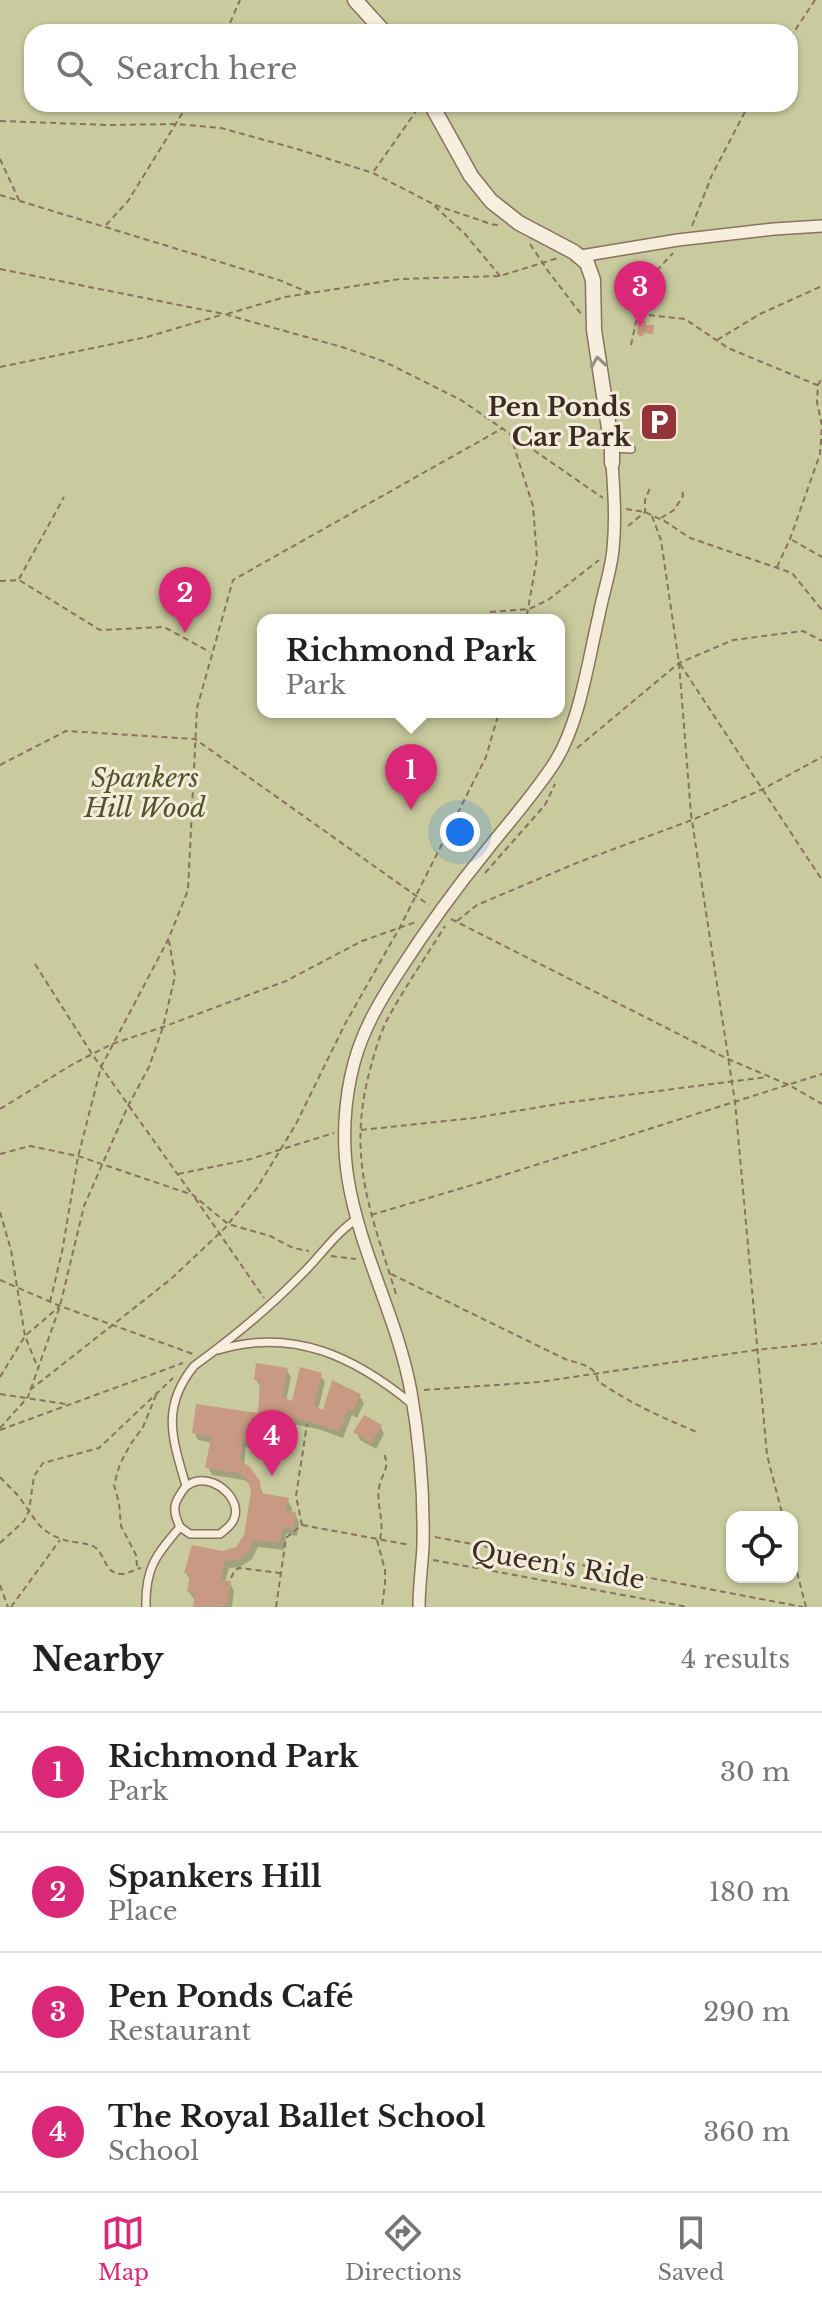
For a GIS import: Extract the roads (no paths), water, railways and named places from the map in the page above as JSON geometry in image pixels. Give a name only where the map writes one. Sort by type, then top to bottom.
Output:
[{"type":"street","points":[[355,0],[377,24]]},
{"type":"street","points":[[419,1607],[422,1486],[412,1398],[348,1180],[346,1131],[354,1063],[366,1028],[390,986],[440,913],[540,784],[562,748],[575,715],[587,669],[613,549],[615,507],[612,455],[594,330],[593,280],[587,263],[577,254],[519,223],[491,201],[430,112]]},
{"type":"street","points":[[577,254],[774,229],[822,226]]},
{"type":"lane","points":[[612,455],[631,449]]},
{"type":"lane","points":[[186,1486],[171,1427],[173,1411],[185,1378],[194,1366],[270,1305],[321,1255],[345,1226],[358,1218]]},
{"type":"lane","points":[[216,1350],[262,1342],[308,1345],[347,1360],[412,1398]]},
{"type":"lane","points":[[199,1480],[214,1483],[228,1493],[235,1510],[234,1519],[220,1534],[190,1534],[180,1527],[175,1515],[175,1500],[186,1486],[199,1480]]},
{"type":"lane","points":[[146,1607],[150,1568],[180,1527]]},
{"type":"place","name":"Pen Ponds Café","points":[[640,327]]},
{"type":"place","name":"Pen Ponds Car Park","points":[[659,422]]},
{"type":"place","name":"Spankers Hill","points":[[185,633]]},
{"type":"place","name":"Richmond Park","points":[[411,810]]},
{"type":"place","name":"The Royal Ballet School","points":[[272,1476]]},
{"type":"park label","name":"Spankers Hill Wood","points":[[145,793]]}]
